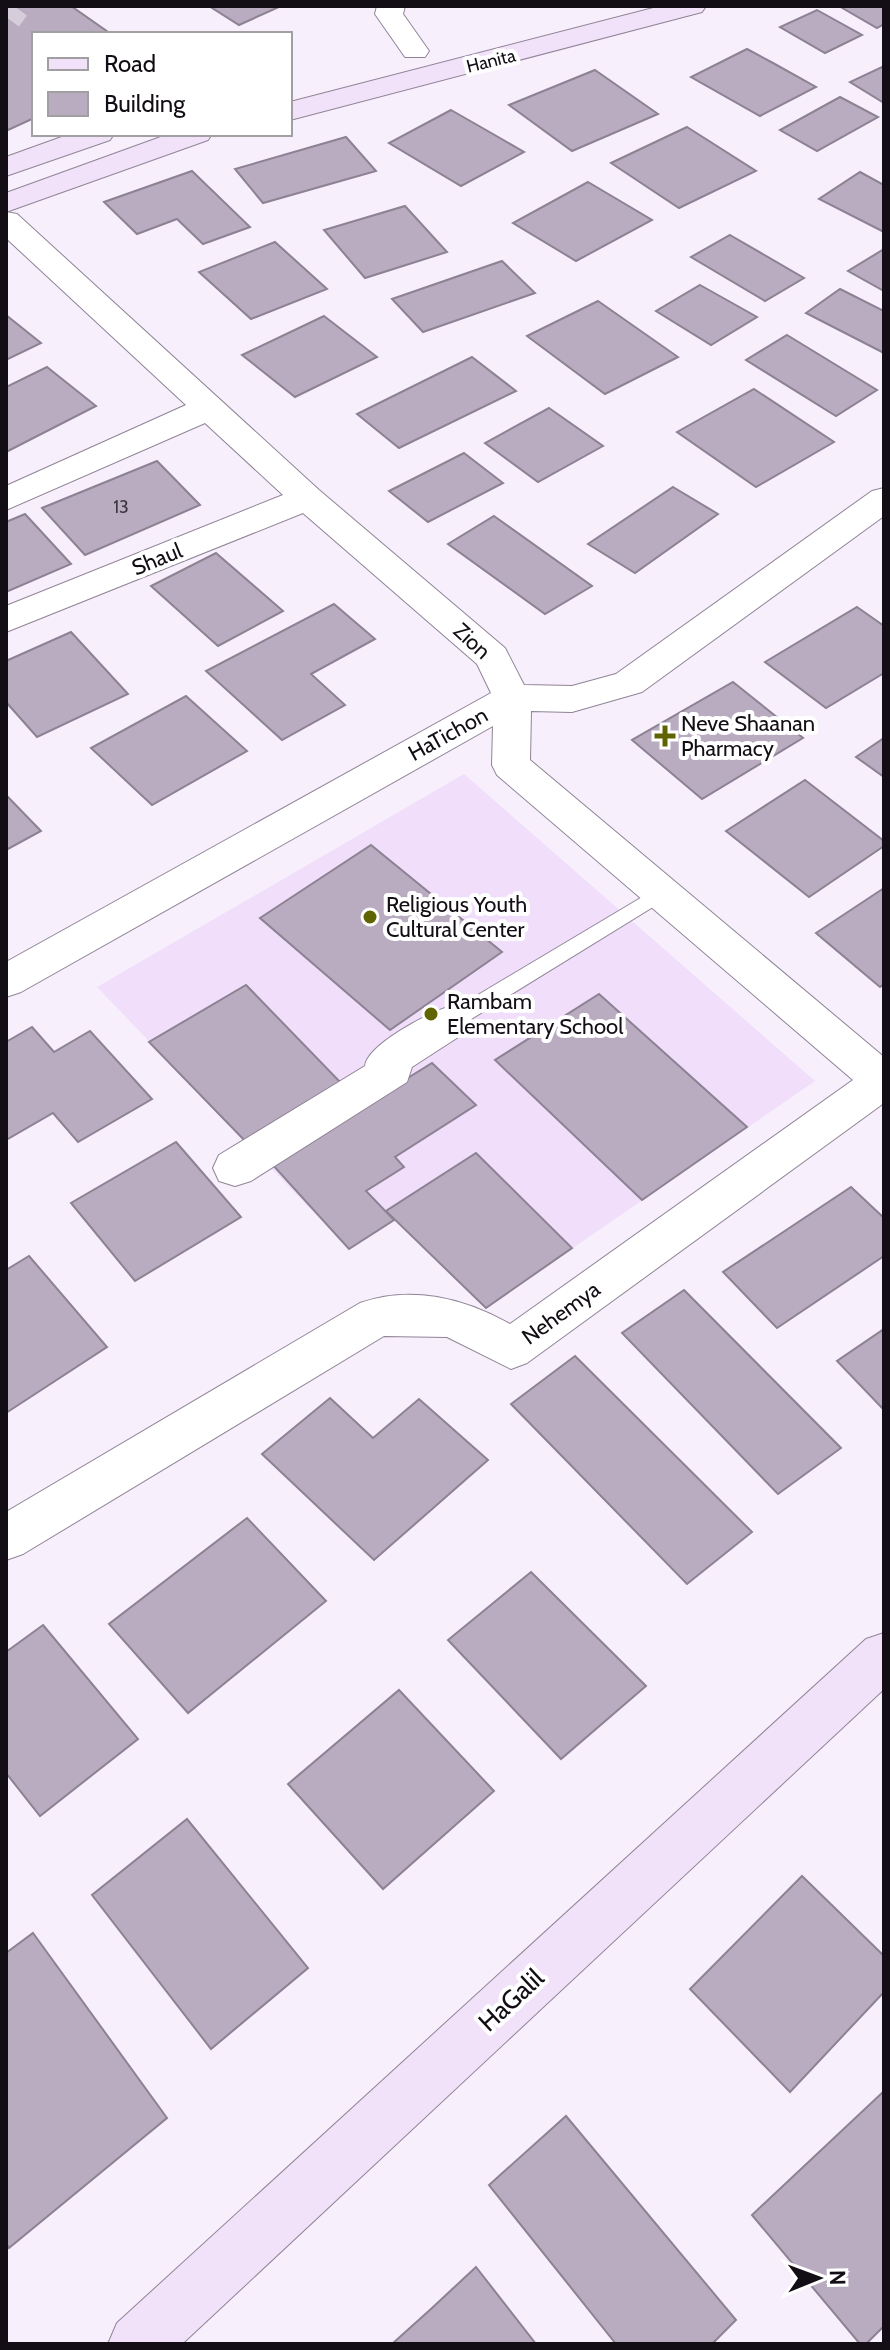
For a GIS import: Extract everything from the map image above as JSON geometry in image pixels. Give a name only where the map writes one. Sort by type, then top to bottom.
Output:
[{"type":"street","name":"Hanita","points":[[391,6],[389,14],[402,54],[446,43]]},
{"type":"street","name":"Hanita","points":[[292,110],[538,49],[692,6]]},
{"type":"street","points":[[6,167],[93,136]]},
{"type":"street","points":[[6,203],[191,136]]},
{"type":"street","name":"Zion","points":[[6,221],[307,498],[492,657],[512,698],[511,765],[659,894],[884,1081]]},
{"type":"street","points":[[6,499],[209,408]]},
{"type":"street","name":"Shaul","points":[[6,620],[307,498]]},
{"type":"street","name":"HaTichon","points":[[6,981],[512,698],[572,699],[629,683],[884,499]]},
{"type":"street","points":[[235,1168],[392,1070],[385,1063],[448,1023]]},
{"type":"street","name":"Nehemya","points":[[6,1538],[376,1317],[428,1313],[469,1322],[511,1349],[884,1081]]},
{"type":"street","name":"HaGalil","points":[[138,2344],[884,1656]]},
{"type":"lane","points":[[448,1023],[659,894]]},
{"type":"shaded area","name":"Rambam Elementary School","points":[[464,774],[815,1081],[486,1308],[394,1220],[349,1249],[97,987]]},
{"type":"building","points":[[6,6],[71,6],[108,32],[32,32],[32,119],[6,131]]},
{"type":"building","points":[[209,6],[281,6],[239,25]]},
{"type":"building","points":[[839,6],[884,6],[884,24],[877,28]]},
{"type":"building","points":[[817,10],[862,35],[825,53],[780,27]]},
{"type":"building","points":[[747,49],[816,87],[760,116],[691,77]]},
{"type":"building","points":[[884,66],[884,103],[850,82]]},
{"type":"building","points":[[595,70],[658,114],[572,151],[509,105]]},
{"type":"building","points":[[840,97],[878,117],[817,151],[780,130]]},
{"type":"building","points":[[451,110],[524,152],[461,186],[389,143]]},
{"type":"building","points":[[687,127],[756,171],[679,208],[611,163]]},
{"type":"building","points":[[346,137],[376,171],[263,203],[235,169]]},
{"type":"building","points":[[192,171],[250,227],[203,244],[177,219],[137,234],[104,202]]},
{"type":"building","points":[[860,172],[884,185],[884,232],[819,199]]},
{"type":"building","points":[[588,182],[652,220],[576,261],[513,223]]},
{"type":"building","points":[[405,206],[447,252],[365,278],[324,230]]},
{"type":"building","points":[[730,235],[804,278],[765,301],[691,257]]},
{"type":"building","points":[[275,242],[327,289],[251,319],[199,272]]},
{"type":"building","points":[[884,249],[884,291],[848,271]]},
{"type":"building","points":[[502,261],[535,293],[423,332],[392,299]]},
{"type":"building","points":[[700,285],[757,317],[711,345],[656,311]]},
{"type":"building","points":[[840,289],[884,311],[884,353],[806,313]]},
{"type":"building","points":[[598,301],[678,357],[605,394],[527,336]]},
{"type":"building","points":[[6,315],[41,343],[6,360]]},
{"type":"building","points":[[324,316],[377,357],[295,397],[242,355]]},
{"type":"building","points":[[787,335],[877,390],[836,416],[746,360]]},
{"type":"building","points":[[472,357],[516,391],[399,448],[357,414]]},
{"type":"building","points":[[47,367],[96,406],[6,452],[6,387]]},
{"type":"building","points":[[754,389],[834,442],[756,487],[677,432]]},
{"type":"building","points":[[549,408],[603,446],[538,482],[485,443]]},
{"type":"building","points":[[464,453],[503,483],[428,522],[389,491]]},
{"type":"building","points":[[157,461],[200,505],[85,555],[42,508]]},
{"type":"building","points":[[673,487],[718,514],[635,573],[588,544]]},
{"type":"building","points":[[25,514],[71,564],[6,592],[6,522]]},
{"type":"building","points":[[494,516],[592,586],[545,614],[448,544]]},
{"type":"building","points":[[216,553],[283,611],[218,646],[151,586]]},
{"type":"building","points":[[334,604],[375,639],[311,674],[345,705],[282,740],[206,671]]},
{"type":"building","points":[[857,607],[884,626],[884,673],[826,708],[765,662]]},
{"type":"building","points":[[71,632],[128,694],[37,737],[6,702],[6,661]]},
{"type":"building","points":[[733,682],[803,738],[702,799],[632,740]]},
{"type":"building","points":[[186,696],[247,751],[152,805],[91,748]]},
{"type":"building","points":[[884,738],[884,777],[856,757]]},
{"type":"building","points":[[805,780],[884,841],[884,846],[809,897],[726,831]]},
{"type":"building","points":[[6,795],[41,831],[6,850]]},
{"type":"building","points":[[371,845],[502,952],[390,1030],[260,918]]},
{"type":"building","points":[[884,888],[884,984],[880,987],[816,933]]},
{"type":"building","points":[[246,985],[343,1085],[247,1143],[149,1042]]},
{"type":"building","points":[[599,994],[747,1127],[642,1200],[495,1060]]},
{"type":"building","points":[[32,1027],[54,1052],[90,1031],[152,1099],[78,1142],[53,1113],[6,1140],[6,1042]]},
{"type":"building","points":[[432,1063],[476,1105],[395,1157],[404,1167],[366,1191],[394,1220],[349,1249],[271,1163]]},
{"type":"building","points":[[176,1142],[241,1217],[135,1281],[71,1203]]},
{"type":"building","points":[[476,1153],[572,1248],[486,1308],[386,1211]]},
{"type":"building","points":[[851,1187],[884,1218],[884,1256],[777,1328],[723,1272]]},
{"type":"building","points":[[29,1256],[107,1347],[6,1413],[6,1270]]},
{"type":"building","points":[[684,1290],[841,1448],[778,1494],[622,1333]]},
{"type":"building","points":[[884,1329],[884,1410],[837,1361]]},
{"type":"building","points":[[575,1356],[752,1532],[687,1584],[511,1404]]},
{"type":"building","points":[[330,1398],[373,1438],[419,1399],[488,1460],[374,1560],[262,1454]]},
{"type":"building","points":[[247,1518],[326,1601],[188,1713],[109,1624]]},
{"type":"building","points":[[531,1572],[646,1686],[561,1759],[448,1640]]},
{"type":"building","points":[[43,1625],[138,1739],[40,1816],[6,1773],[6,1652]]},
{"type":"building","points":[[399,1690],[494,1791],[383,1889],[288,1784]]},
{"type":"building","points":[[187,1819],[308,1968],[211,2049],[92,1895]]},
{"type":"building","points":[[802,1876],[884,1956],[884,1992],[790,2092],[690,1989]]},
{"type":"building","points":[[33,1933],[167,2118],[9,2248],[6,2243],[6,1953]]},
{"type":"building","points":[[884,2091],[884,2326],[866,2344],[860,2344],[752,2215]]},
{"type":"building","points":[[566,2116],[736,2320],[712,2344],[616,2344],[489,2185]]},
{"type":"building","points":[[476,2267],[536,2344],[392,2344],[432,2308]]},
{"type":"tunnel","points":[[6,17],[14,6]]},
{"type":"place","name":"Neve Shaanan Pharmacy","points":[[665,736]]},
{"type":"place","name":"Religious Youth Cultural Center","points":[[370,917]]},
{"type":"place","name":"Rambam Elementary School","points":[[431,1014]]}]
